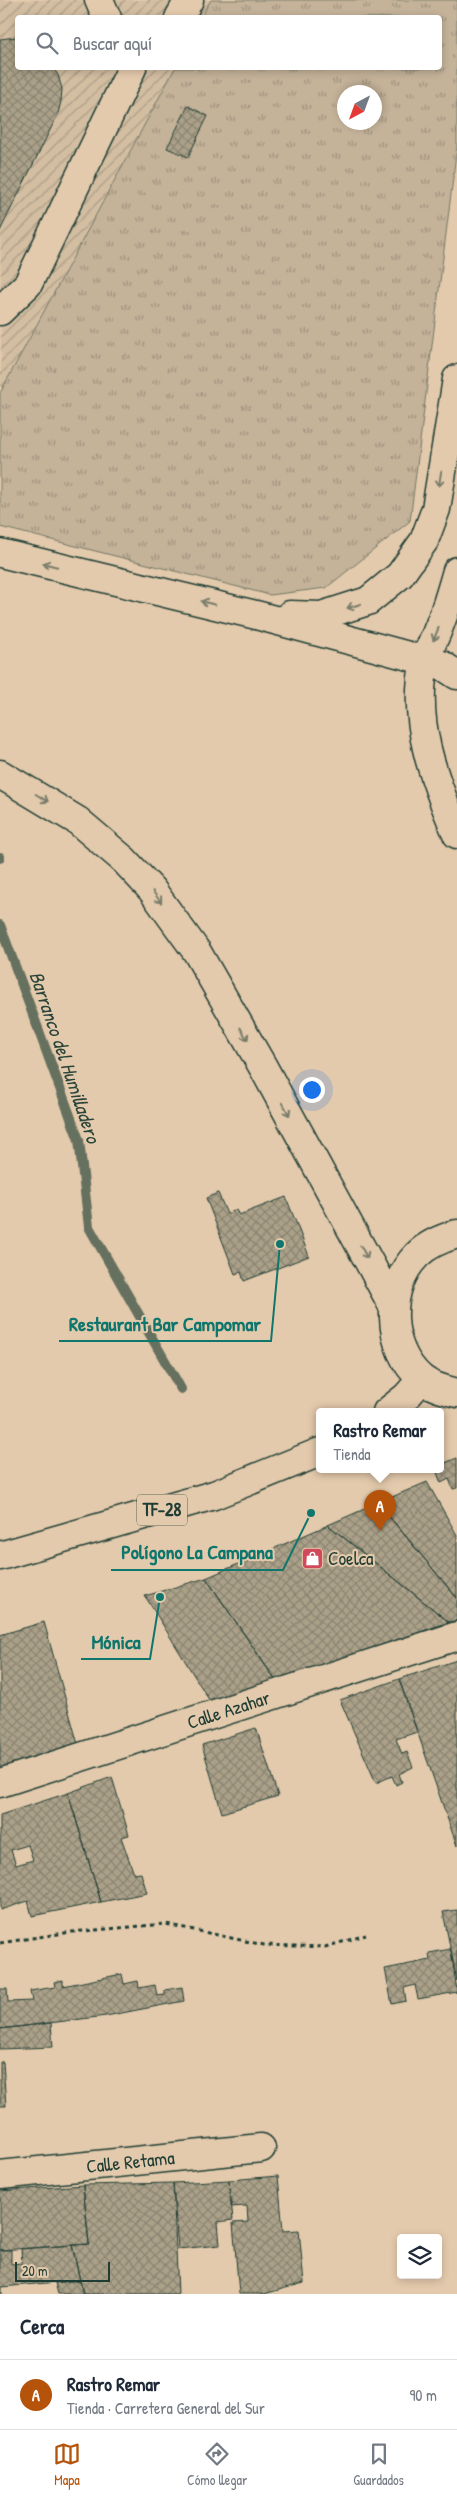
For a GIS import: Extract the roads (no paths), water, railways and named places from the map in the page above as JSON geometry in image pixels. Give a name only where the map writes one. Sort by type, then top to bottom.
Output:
[{"type":"main road","points":[[99,0],[106,15]]},
{"type":"main road","points":[[180,15],[188,0]]},
{"type":"main road","points":[[0,310],[28,284],[131,70]]},
{"type":"main road","points":[[256,615],[322,616],[368,601],[400,575],[424,541],[436,509],[457,379]]},
{"type":"main road","points":[[0,553],[256,615],[442,665],[457,675]]},
{"type":"main road","points":[[457,571],[439,628],[425,661],[420,712],[427,750],[443,801],[457,834]]},
{"type":"main road","points":[[0,774],[9,777],[78,821],[124,860],[152,890],[197,952],[263,1066],[394,1306]]},
{"type":"main road","points":[[457,1234],[440,1239],[417,1255],[401,1278],[394,1306],[397,1338],[408,1362],[422,1378],[441,1389],[457,1394]]},
{"type":"main road","points":[[393,1408],[406,1397],[422,1378]]},
{"type":"main road","name":"TF-28","points":[[0,1556],[214,1495],[316,1454]]},
{"type":"main road","name":"Calle Azahar","points":[[0,1783],[457,1636]]},
{"type":"main road","name":"Calle Retama","points":[[0,2175],[261,2148]]},
{"type":"waterway","name":"Barranco del Humilladero","points":[[0,925],[79,1140],[89,1227],[181,1389]]},
{"type":"place","name":"Restaurant Bar Campomar","points":[[280,1244]]},
{"type":"place","name":"Polígono La Campana","points":[[311,1513]]},
{"type":"place","name":"Rastro Remar","points":[[380,1531]]},
{"type":"place","name":"Coelca","points":[[312,1558]]},
{"type":"place","name":"Mónica","points":[[160,1597]]}]
